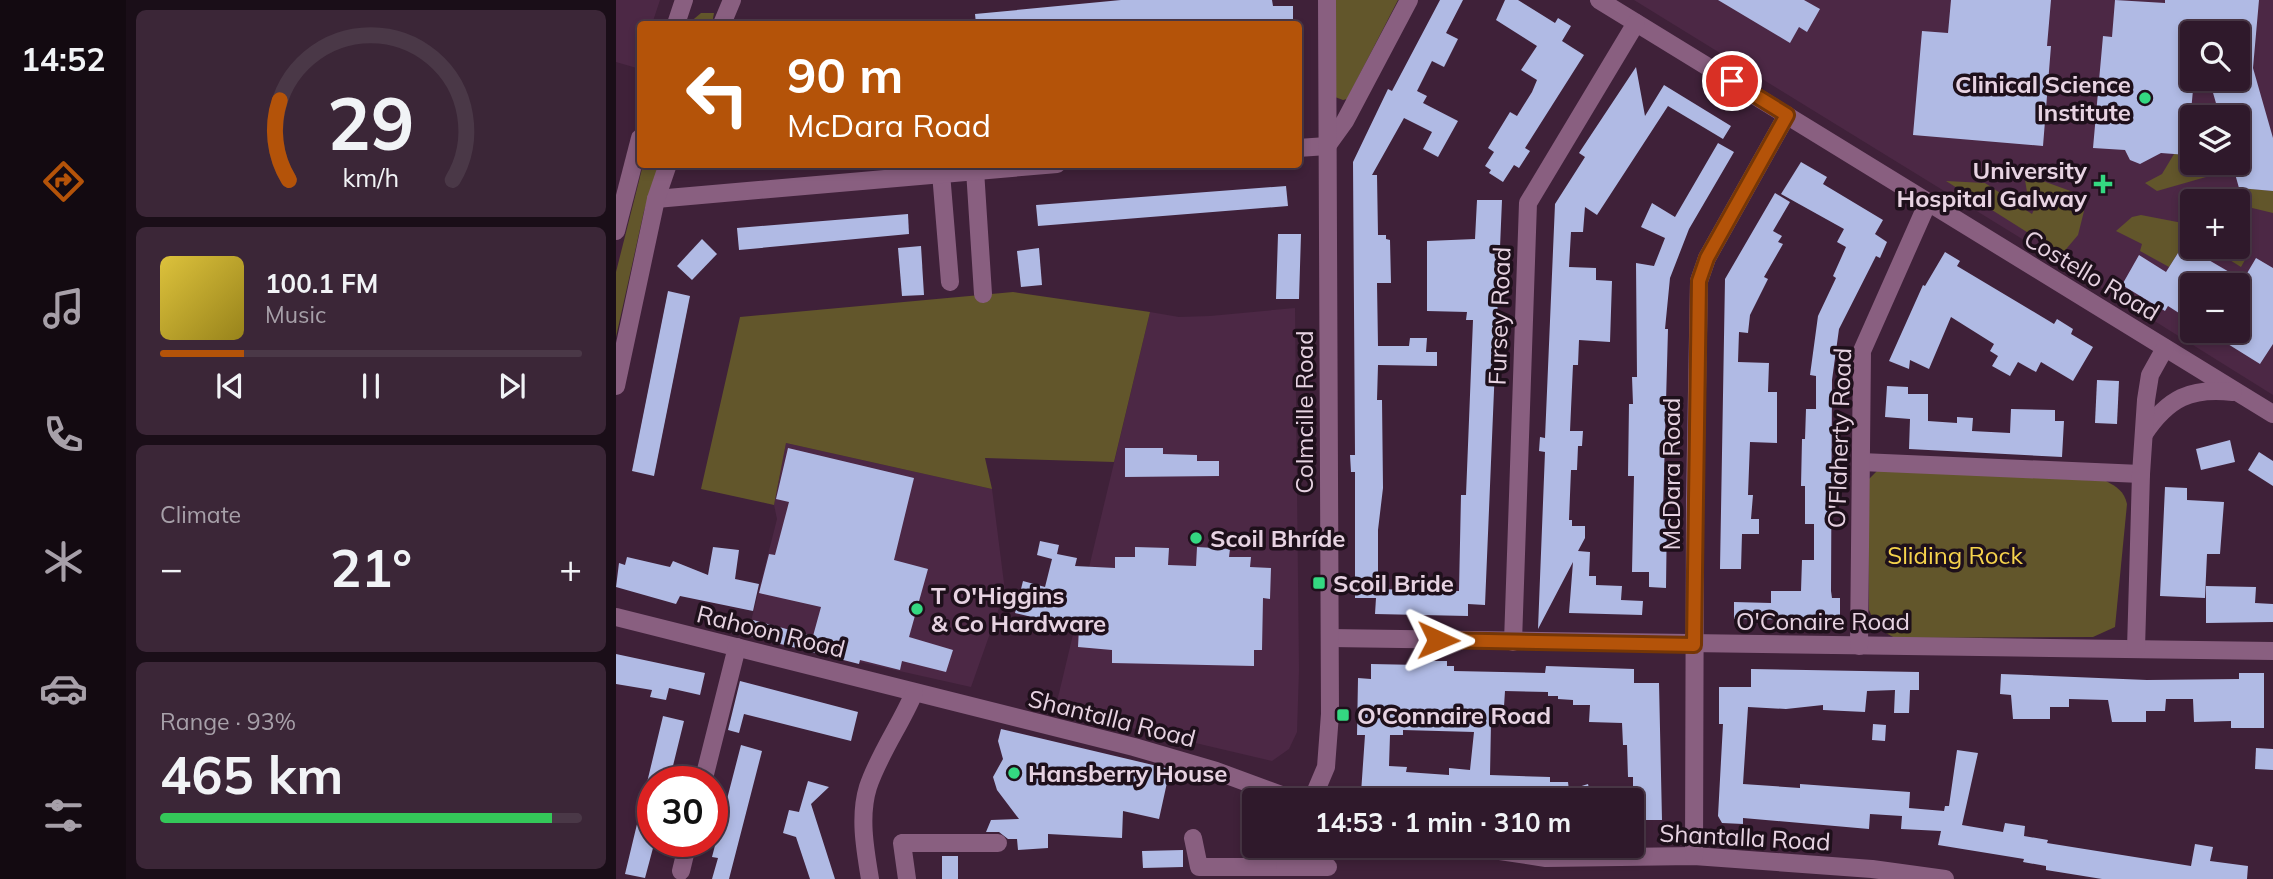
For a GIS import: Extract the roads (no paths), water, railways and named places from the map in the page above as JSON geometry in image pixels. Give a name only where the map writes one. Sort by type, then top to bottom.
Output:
[{"type":"street","points":[[677,21],[684,0]]},
{"type":"street","points":[[723,21],[732,0]]},
{"type":"street","name":"Colmcille Road","points":[[1317,788],[1326,767],[1329,742],[1327,0]]},
{"type":"street","points":[[1302,148],[1327,146],[1345,121],[1409,0]]},
{"type":"street","name":"Costello Road","points":[[1599,0],[2273,414]]},
{"type":"street","name":"Fursey Road","points":[[1513,642],[1528,203],[1636,23]]},
{"type":"street","name":"McDara Road","points":[[1694,856],[1699,281],[1707,258],[1787,115]]},
{"type":"street","points":[[616,231],[637,150]]},
{"type":"street","points":[[616,386],[656,198],[667,168]]},
{"type":"street","points":[[656,198],[1002,168]]},
{"type":"street","points":[[975,170],[983,294]]},
{"type":"street","points":[[941,173],[950,282]]},
{"type":"street","name":"O'Flaherty Road","points":[[1859,646],[1862,351],[1928,202]]},
{"type":"street","points":[[2136,649],[2144,434],[2150,375],[2165,348]]},
{"type":"street","points":[[2144,434],[2172,402],[2193,391],[2237,392]]},
{"type":"street","points":[[1861,462],[2141,474]]},
{"type":"street","name":"Rahoon Road","points":[[616,617],[914,693]]},
{"type":"street","name":"O'Conaire Road","points":[[1330,638],[2273,651]]},
{"type":"street","points":[[707,766],[737,647]]},
{"type":"street","points":[[870,879],[863,835],[865,801],[874,774],[914,693]]},
{"type":"street","name":"Shantalla Road","points":[[914,693],[1176,758],[1261,788]]},
{"type":"street","points":[[1193,838],[1199,867],[1328,867]]},
{"type":"street","points":[[907,879],[902,843],[998,843]]},
{"type":"street","name":"Shantalla Road","points":[[1644,857],[1694,856],[1859,868],[1945,879]]},
{"type":"street","points":[[681,871],[684,857]]},
{"type":"street","points":[[1285,865],[1287,858]]},
{"type":"place","name":"Clinical Science Institute","points":[[2145,98]]},
{"type":"place","name":"University Hospital Galway","points":[[2103,184]]},
{"type":"place","name":"Scoil Bhríde","points":[[1196,538]]},
{"type":"place","name":"Scoil Bride","points":[[1319,583]]},
{"type":"place","name":"T O'Higgins & Co Hardware","points":[[917,609]]},
{"type":"place","name":"O'Connaire Road","points":[[1343,715]]},
{"type":"place","name":"Hansberry House","points":[[1014,773]]},
{"type":"park label","name":"Sliding Rock","points":[[1955,555]]}]
